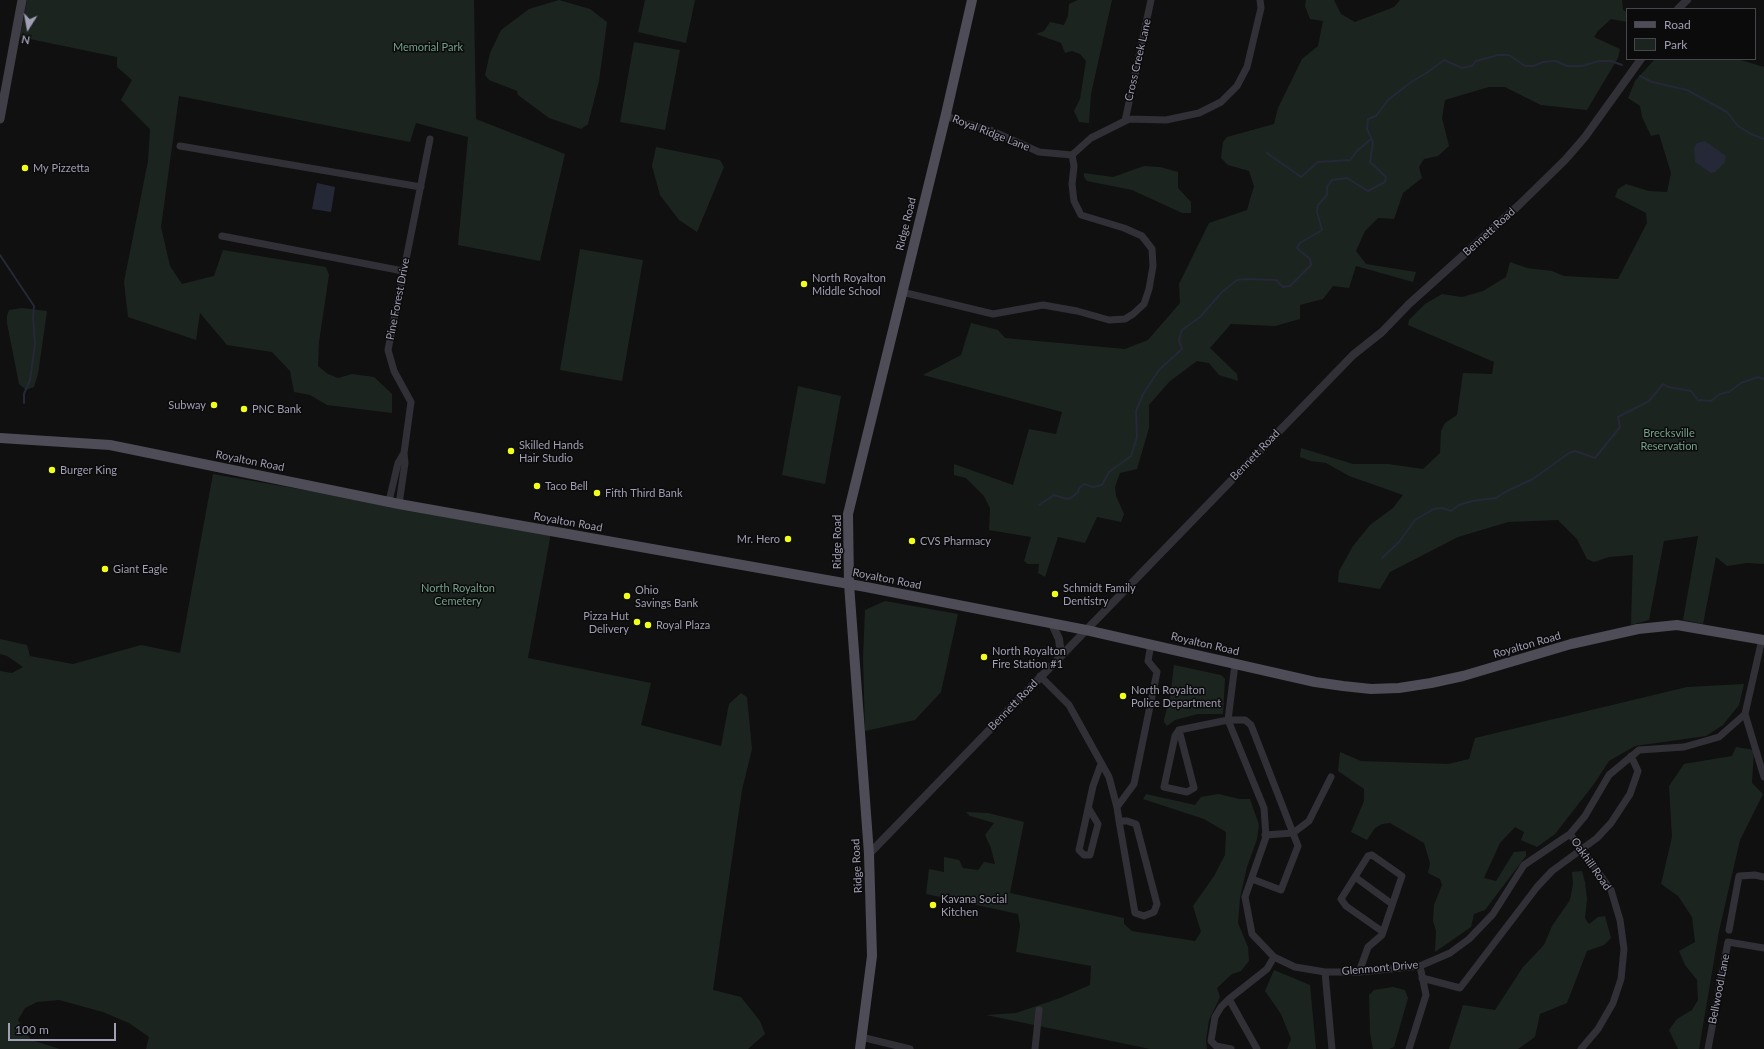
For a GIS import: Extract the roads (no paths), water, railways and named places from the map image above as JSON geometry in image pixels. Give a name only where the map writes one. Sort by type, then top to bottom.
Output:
[{"type":"main road","points":[[0,119],[22,0]]},
{"type":"main road","name":"Ridge Road","points":[[860,1049],[872,956],[869,854],[849,584],[848,514],[946,114],[972,0]]},
{"type":"main road","name":"Royalton Road","points":[[0,438],[110,445],[400,504],[849,584],[1086,630],[1315,682],[1343,686],[1371,689],[1399,688],[1431,683],[1463,676],[1571,644],[1638,628],[1678,625],[1763,639]]},
{"type":"street","name":"Cross Creek Lane","points":[[1125,121],[1151,0]]},
{"type":"street","points":[[902,292],[993,314],[1043,305],[1077,311],[1109,320],[1125,319],[1133,314],[1144,304],[1149,289],[1153,266],[1152,249],[1142,236],[1124,228],[1081,215],[1074,201],[1072,184],[1074,166],[1072,155],[1090,138],[1129,119],[1166,120],[1198,113],[1221,102],[1237,86],[1247,67],[1261,8],[1260,0]]},
{"type":"street","points":[[1679,8],[1687,0]]},
{"type":"street","name":"Bennett Road","points":[[869,854],[1353,355],[1382,332],[1409,304],[1519,205],[1565,160],[1585,137],[1641,60]]},
{"type":"street","name":"Royal Ridge Lane","points":[[946,114],[954,120],[990,130],[1039,152],[1072,155]]},
{"type":"street","name":"Pine Forest Drive","points":[[389,501],[398,463],[404,453],[411,402],[394,371],[388,350],[430,139]]},
{"type":"street","points":[[180,146],[421,187]]},
{"type":"street","points":[[222,236],[403,271]]},
{"type":"street","points":[[400,504],[405,463],[404,453]]},
{"type":"street","points":[[1052,624],[1059,639],[1061,655]]},
{"type":"street","points":[[1763,639],[1745,714],[1764,777]]},
{"type":"street","points":[[1117,807],[1134,784],[1156,680],[1157,672],[1148,661],[1151,644]]},
{"type":"street","name":"Glenmont Drive","points":[[1235,664],[1228,720],[1264,808],[1265,835],[1245,897],[1252,934],[1274,957],[1295,967],[1325,972],[1359,972],[1420,966],[1450,953],[1469,939],[1494,914],[1524,865],[1570,834],[1585,816],[1609,775],[1639,750],[1684,747],[1719,737],[1745,714]]},
{"type":"street","points":[[1040,676],[1069,705],[1108,777],[1117,807],[1119,821],[1135,913],[1144,916],[1154,912],[1157,904],[1136,824],[1127,821],[1119,821]]},
{"type":"street","points":[[1179,730],[1194,788],[1187,792],[1164,787],[1175,736],[1179,730],[1228,720],[1245,720],[1251,725],[1298,846],[1281,890],[1252,879]]},
{"type":"street","points":[[1422,978],[1460,988],[1537,886],[1552,871],[1597,838],[1611,824],[1630,794],[1638,770],[1632,756]]},
{"type":"street","points":[[1089,809],[1098,824],[1090,855],[1084,855],[1079,850],[1093,786],[1101,764]]},
{"type":"street","points":[[1265,835],[1293,833],[1309,821],[1331,777]]},
{"type":"street","name":"Oakhill Road","points":[[1570,834],[1611,890],[1620,920],[1624,949],[1620,979],[1613,1002],[1598,1029],[1581,1049]]},
{"type":"street","points":[[1359,972],[1368,947],[1382,935],[1402,876],[1372,855],[1368,856],[1341,899],[1346,906],[1383,932]]},
{"type":"street","points":[[1729,930],[1739,876],[1756,875],[1764,877]]},
{"type":"street","points":[[1355,877],[1392,904]]},
{"type":"street","name":"Bellwood Lane","points":[[1708,1049],[1728,942],[1764,948]]},
{"type":"street","points":[[1231,1049],[1216,1046],[1211,1041],[1215,1017],[1221,1007],[1229,999],[1267,969],[1274,957]]},
{"type":"street","points":[[1409,1049],[1426,995],[1420,966]]},
{"type":"street","points":[[1325,972],[1332,1049]]},
{"type":"street","points":[[1229,999],[1256,1049]]},
{"type":"street","points":[[1035,1049],[1039,1010]]},
{"type":"street","points":[[861,1037],[910,1049]]},
{"type":"water","points":[[1705,141],[1726,156],[1725,162],[1715,172],[1711,173],[1695,162],[1694,148],[1697,143]]},
{"type":"water","points":[[317,183],[335,187],[331,212],[312,209]]},
{"type":"waterway","points":[[1039,505],[1054,495],[1067,499],[1071,498],[1084,484],[1093,487],[1102,485],[1109,472],[1131,456],[1137,437],[1136,411],[1143,394],[1159,370],[1182,349],[1179,340],[1182,330],[1200,317],[1222,292],[1237,280],[1246,279],[1276,280],[1283,287],[1290,286],[1311,265],[1310,259],[1297,248],[1300,243],[1322,230],[1317,212],[1318,205],[1327,195],[1327,187],[1332,180],[1347,178],[1368,191],[1385,182],[1386,177],[1370,162],[1373,142],[1367,129],[1368,119],[1376,116],[1388,100],[1411,82],[1444,60],[1462,68],[1472,66],[1476,61],[1498,55],[1509,55],[1525,66],[1534,66],[1543,62],[1556,61],[1567,66],[1582,66],[1599,61],[1611,61],[1622,65]]},
{"type":"waterway","points":[[1640,76],[1652,82],[1687,90],[1727,112],[1738,126],[1751,134],[1764,139]]},
{"type":"waterway","points":[[1267,153],[1301,177],[1318,162],[1350,160],[1357,151],[1371,139]]},
{"type":"waterway","points":[[0,255],[34,306],[33,317],[35,344],[30,380],[24,394],[24,403]]},
{"type":"waterway","points":[[1382,558],[1399,542],[1415,520],[1434,509],[1442,508],[1451,511],[1459,505],[1472,501],[1496,498],[1507,491],[1533,479],[1569,453],[1575,451],[1595,458],[1620,427],[1618,417],[1649,401],[1663,384],[1668,387],[1691,391],[1698,400],[1711,401],[1720,394],[1729,392],[1741,383],[1758,377],[1764,379]]},
{"type":"place","name":"My Pizzetta","points":[[25,168]]},
{"type":"place","name":"North Royalton Middle School","points":[[804,284]]},
{"type":"place","name":"Subway","points":[[214,405]]},
{"type":"place","name":"PNC Bank","points":[[244,409]]},
{"type":"place","name":"Skilled Hands Hair Studio","points":[[511,451]]},
{"type":"place","name":"Burger King","points":[[52,470]]},
{"type":"place","name":"Taco Bell","points":[[537,486]]},
{"type":"place","name":"Fifth Third Bank","points":[[597,493]]},
{"type":"place","name":"Mr. Hero","points":[[788,539]]},
{"type":"place","name":"CVS Pharmacy","points":[[912,541]]},
{"type":"place","name":"Giant Eagle","points":[[105,569]]},
{"type":"place","name":"Schmidt Family Dentistry","points":[[1055,594]]},
{"type":"place","name":"Ohio Savings Bank","points":[[627,596]]},
{"type":"place","name":"Pizza Hut Delivery","points":[[637,622]]},
{"type":"place","name":"Royal Plaza","points":[[648,625]]},
{"type":"place","name":"North Royalton Fire Station #1","points":[[984,657]]},
{"type":"place","name":"North Royalton Police Department","points":[[1123,696]]},
{"type":"place","name":"Kavana Social Kitchen","points":[[933,905]]},
{"type":"park label","name":"Memorial Park","points":[[428,47]]},
{"type":"park label","name":"Brecksville Reservation","points":[[1669,439]]},
{"type":"park label","name":"North Royalton Cemetery","points":[[458,594]]}]
